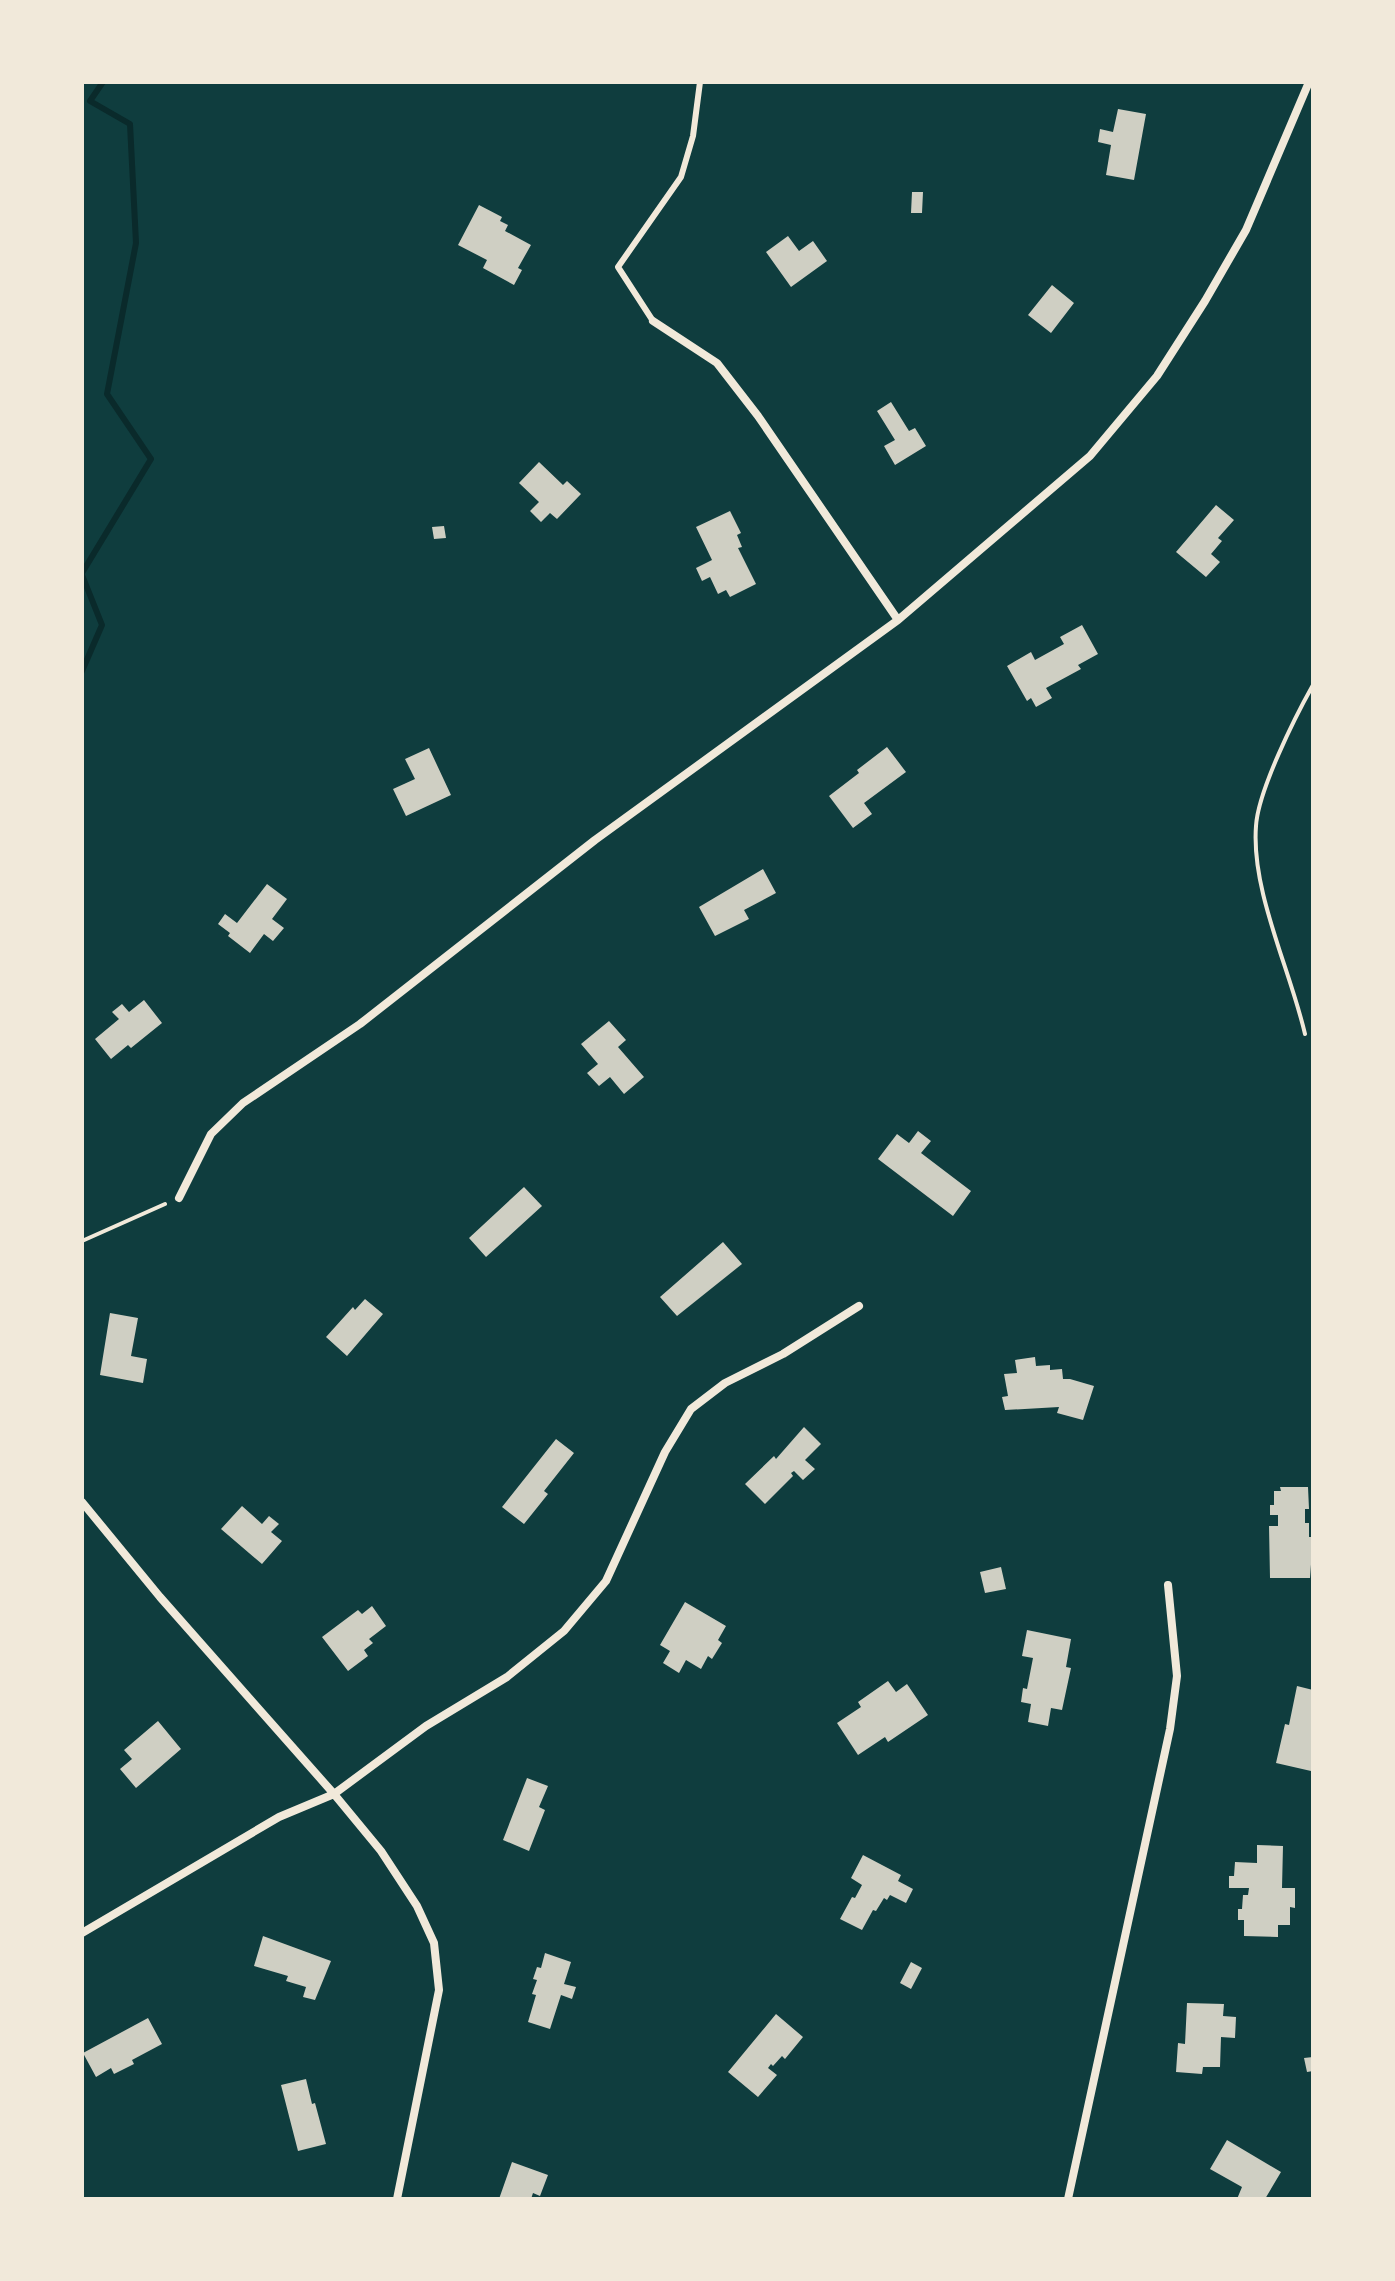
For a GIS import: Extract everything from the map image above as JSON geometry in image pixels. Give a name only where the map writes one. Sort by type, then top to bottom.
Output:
[{"type":"street","points":[[179,1198],[211,1134],[243,1103],[360,1024],[595,840],[898,620],[1090,456],[1157,376],[1205,301],[1246,230],[1309,82]]},
{"type":"street","points":[[653,321],[717,363],[758,416],[898,620]]},
{"type":"street","points":[[82,1933],[279,1817],[334,1794],[426,1726],[507,1677],[564,1631],[606,1581],[665,1452],[691,1409],[725,1383],[783,1354],[859,1306]]},
{"type":"street","points":[[82,1502],[160,1597],[334,1794],[388,1862],[417,1906],[434,1943],[439,1990],[397,2199]]},
{"type":"street","points":[[1068,2199],[1170,1729],[1177,1676],[1168,1585]]},
{"type":"lane","points":[[653,321],[618,267],[681,177],[693,136],[700,82]]},
{"type":"path","points":[[1305,1034],[1297,996],[1266,904],[1259,872],[1256,825],[1261,804],[1295,717],[1313,685]]},
{"type":"path","points":[[82,1241],[179,1198]]},
{"type":"building","points":[[1118,109],[1146,114],[1134,180],[1106,175],[1111,145],[1098,142],[1100,129],[1113,132]]},
{"type":"building","points":[[912,192],[923,192],[922,213],[911,213]]},
{"type":"building","points":[[479,205],[502,217],[500,221],[508,225],[505,231],[531,245],[518,268],[522,270],[514,285],[483,268],[487,260],[458,245]]},
{"type":"building","points":[[788,236],[799,251],[813,241],[827,261],[791,287],[766,252]]},
{"type":"building","points":[[1052,285],[1074,303],[1051,333],[1028,315]]},
{"type":"building","points":[[891,402],[909,431],[915,428],[926,446],[895,465],[884,446],[895,440],[877,411]]},
{"type":"building","points":[[539,462],[563,485],[567,481],[581,494],[557,519],[550,513],[541,522],[530,511],[539,502],[519,483]]},
{"type":"building","points":[[1216,505],[1234,520],[1218,538],[1222,541],[1211,554],[1220,562],[1206,577],[1176,552]]},
{"type":"building","points":[[730,511],[741,533],[737,535],[742,547],[738,548],[756,584],[730,597],[726,590],[718,594],[710,577],[702,581],[696,568],[712,560],[696,527]]},
{"type":"building","points":[[444,526],[446,538],[434,539],[432,527]]},
{"type":"building","points":[[1082,625],[1098,654],[1078,665],[1081,669],[1046,688],[1052,698],[1036,707],[1031,698],[1027,701],[1007,666],[1031,652],[1035,660],[1064,644],[1060,637]]},
{"type":"building","points":[[887,747],[906,772],[864,803],[872,814],[853,828],[829,796]]},
{"type":"building","points":[[429,748],[451,795],[406,816],[393,789],[415,779],[405,759]]},
{"type":"building","points":[[763,869],[776,893],[744,910],[749,919],[715,936],[699,907]]},
{"type":"building","points":[[267,884],[287,899],[272,919],[284,928],[273,941],[264,934],[250,953],[218,924],[225,914],[237,923]]},
{"type":"building","points":[[144,1000],[162,1023],[131,1048],[128,1045],[111,1059],[95,1039],[119,1019],[112,1012],[122,1004],[129,1012]]},
{"type":"building","points":[[609,1021],[626,1040],[618,1047],[644,1077],[624,1094],[610,1077],[599,1086],[587,1073],[598,1064],[581,1044]]},
{"type":"building","points":[[918,1131],[931,1141],[921,1153],[971,1191],[953,1216],[878,1159],[897,1134],[909,1143]]},
{"type":"building","points":[[524,1187],[542,1206],[486,1257],[469,1238]]},
{"type":"building","points":[[723,1242],[742,1264],[677,1316],[660,1297]]},
{"type":"building","points":[[365,1299],[383,1314],[347,1356],[326,1337],[353,1307],[355,1310]]},
{"type":"building","points":[[110,1313],[138,1318],[131,1356],[147,1359],[143,1383],[100,1375]]},
{"type":"building","points":[[1035,1357],[1036,1366],[1050,1365],[1050,1370],[1062,1369],[1063,1379],[1094,1386],[1083,1420],[1057,1413],[1059,1407],[1005,1410],[1002,1397],[1008,1396],[1004,1374],[1017,1373],[1015,1360]]},
{"type":"building","points":[[804,1427],[821,1444],[805,1460],[815,1469],[803,1480],[794,1471],[791,1473],[793,1476],[765,1504],[745,1484],[774,1456],[776,1459]]},
{"type":"building","points":[[556,1439],[574,1453],[544,1491],[548,1494],[524,1524],[502,1507]]},
{"type":"building","points":[[1280,1487],[1308,1487],[1309,1509],[1305,1509],[1305,1523],[1309,1523],[1309,1537],[1313,1537],[1310,1578],[1270,1578],[1269,1526],[1278,1526],[1278,1515],[1270,1515],[1270,1505],[1274,1505],[1274,1491],[1281,1491]]},
{"type":"building","points":[[242,1506],[262,1524],[269,1516],[279,1524],[271,1532],[282,1541],[262,1564],[221,1529]]},
{"type":"building","points":[[1001,1567],[1006,1589],[985,1593],[980,1572]]},
{"type":"building","points":[[685,1602],[726,1626],[718,1640],[722,1643],[712,1659],[708,1656],[701,1669],[686,1660],[679,1673],[663,1663],[670,1651],[660,1645]]},
{"type":"building","points":[[372,1606],[386,1626],[369,1639],[373,1643],[364,1650],[368,1656],[348,1671],[322,1637],[358,1610],[362,1614]]},
{"type":"building","points":[[1027,1630],[1071,1639],[1066,1667],[1071,1668],[1062,1710],[1051,1708],[1048,1726],[1028,1722],[1031,1704],[1021,1702],[1033,1658],[1022,1656]]},
{"type":"building","points":[[888,1681],[896,1692],[907,1684],[928,1715],[888,1742],[885,1737],[858,1755],[837,1723],[861,1707],[858,1702]]},
{"type":"building","points":[[1297,1686],[1313,1690],[1311,1771],[1276,1763],[1285,1724],[1289,1725]]},
{"type":"building","points":[[158,1721],[181,1749],[136,1788],[120,1769],[132,1759],[124,1750]]},
{"type":"building","points":[[527,1778],[548,1786],[539,1807],[545,1810],[529,1851],[503,1840]]},
{"type":"building","points":[[1257,1845],[1283,1846],[1282,1888],[1295,1888],[1295,1908],[1290,1907],[1290,1925],[1278,1925],[1278,1937],[1244,1936],[1244,1920],[1238,1920],[1238,1909],[1242,1909],[1243,1895],[1248,1895],[1249,1888],[1229,1888],[1229,1876],[1234,1876],[1235,1862],[1257,1863]]},
{"type":"building","points":[[863,1855],[901,1875],[898,1881],[913,1889],[906,1903],[890,1895],[887,1900],[884,1898],[862,1930],[840,1919],[862,1885],[851,1878]]},
{"type":"building","points":[[263,1936],[331,1961],[315,2000],[303,1997],[306,1987],[286,1981],[288,1976],[254,1966]]},
{"type":"building","points":[[545,1953],[571,1962],[564,1984],[576,1987],[572,1999],[561,1995],[550,2029],[528,2022],[536,1995],[532,1994],[537,1980],[533,1979],[537,1967],[541,1968]]},
{"type":"building","points":[[911,1962],[922,1968],[911,1989],[900,1983]]},
{"type":"building","points":[[1187,2003],[1224,2004],[1223,2016],[1236,2017],[1235,2038],[1221,2037],[1220,2067],[1203,2067],[1202,2074],[1176,2072],[1178,2043],[1185,2044]]},
{"type":"building","points":[[776,2014],[803,2037],[785,2059],[782,2056],[768,2068],[777,2075],[758,2097],[728,2072]]},
{"type":"building","points":[[148,2018],[162,2044],[114,2074],[111,2068],[96,2077],[83,2053]]},
{"type":"building","points":[[1313,2057],[1313,2071],[1307,2072],[1304,2058]]},
{"type":"building","points":[[306,2079],[326,2144],[298,2151],[281,2085]]},
{"type":"building","points":[[1227,2140],[1281,2172],[1265,2199],[1237,2199],[1242,2187],[1210,2169]]},
{"type":"building","points":[[512,2162],[548,2175],[540,2196],[533,2193],[531,2199],[499,2199]]},
{"type":"waterway","points":[[82,573],[151,459],[107,394],[136,243],[130,124],[90,101],[103,82]]},
{"type":"waterway","points":[[82,575],[102,625],[82,671]]}]
